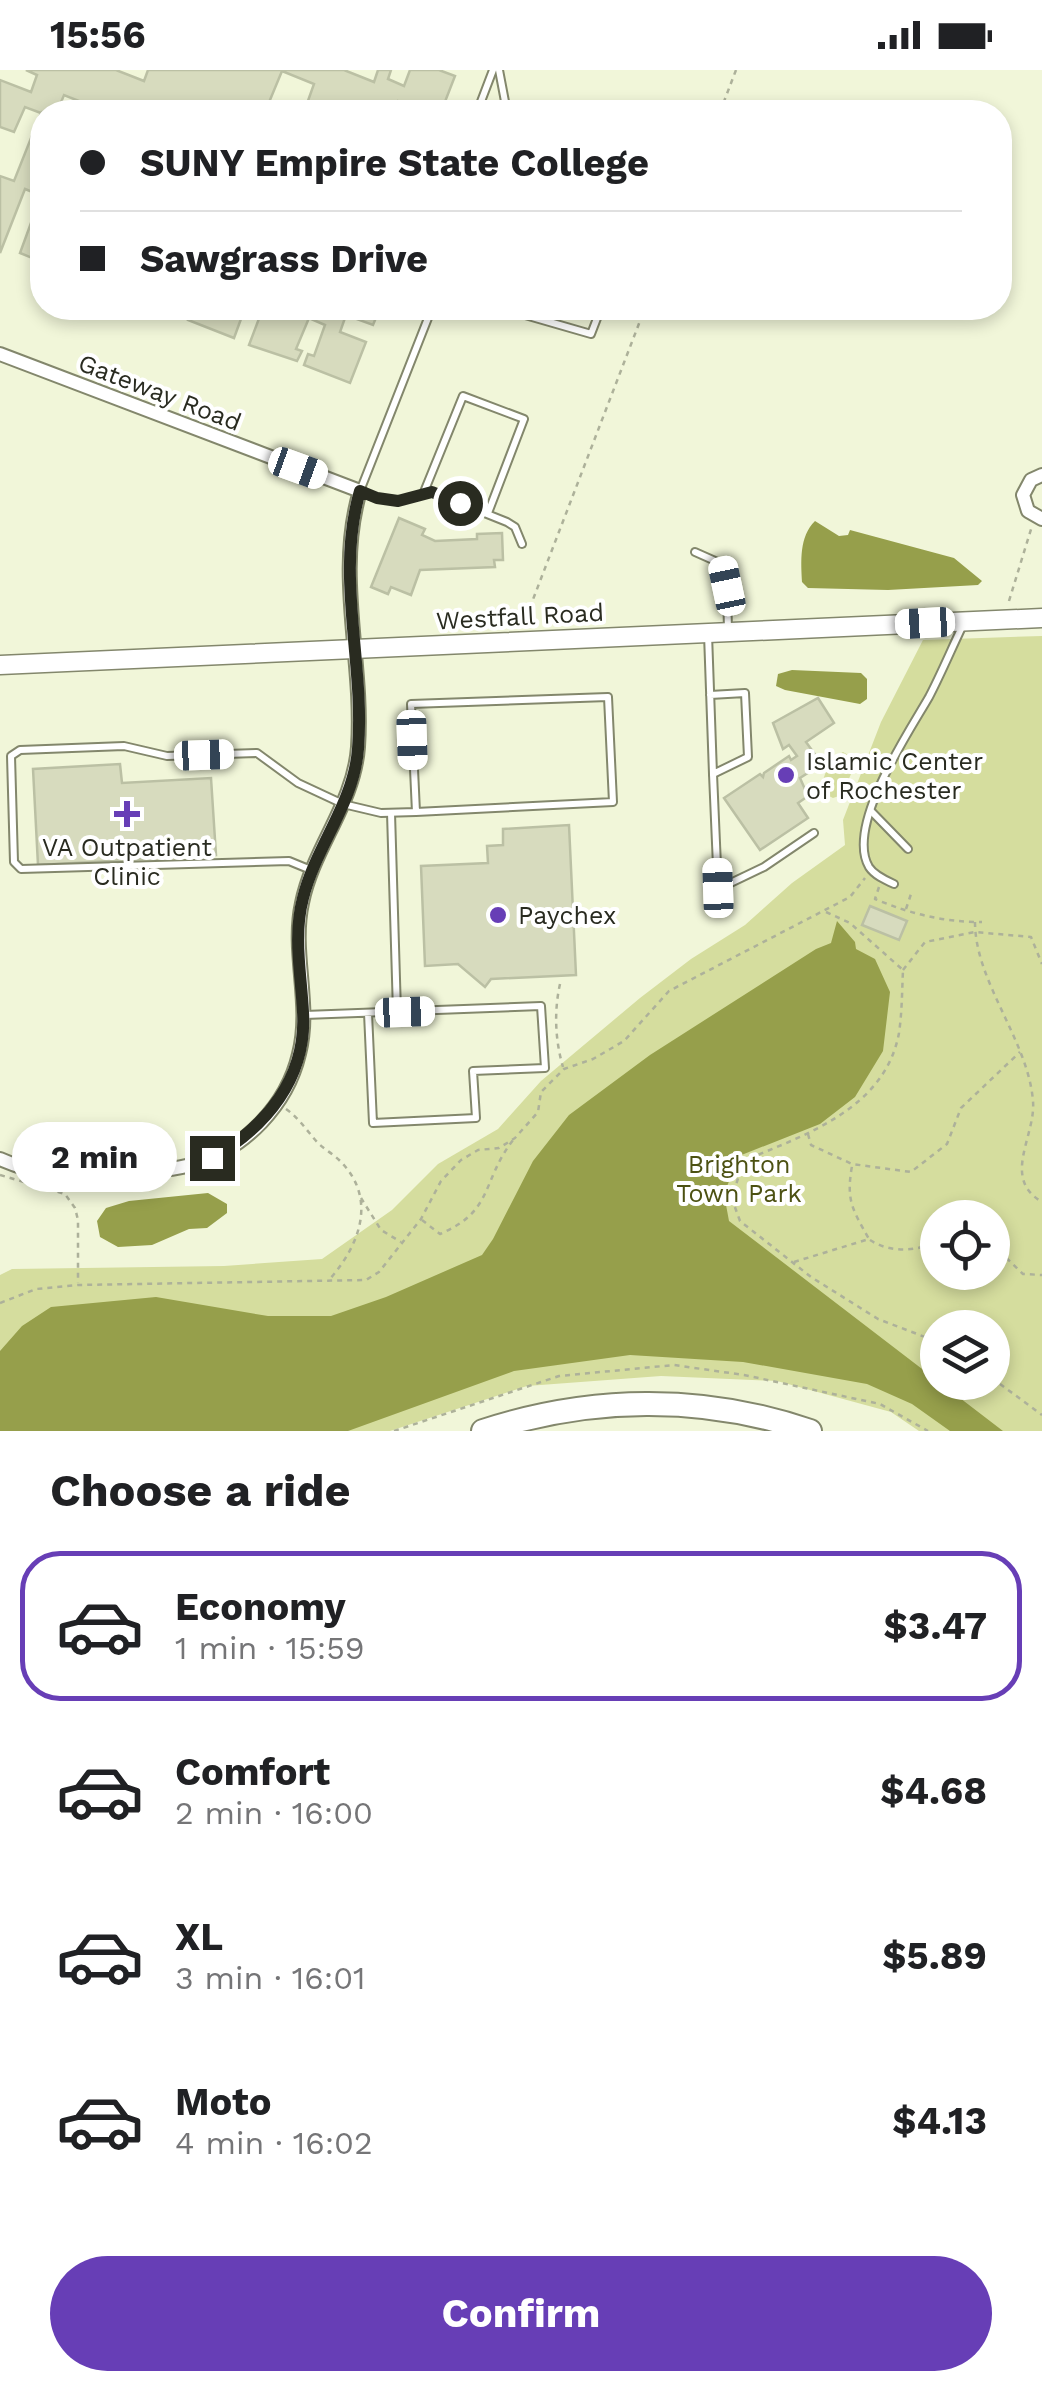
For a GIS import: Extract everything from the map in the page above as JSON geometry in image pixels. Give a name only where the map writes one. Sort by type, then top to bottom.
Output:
[{"type":"highway","points":[[483,1431],[571,1409],[653,1404],[735,1411],[810,1431]]},
{"type":"street","name":"Gateway Road","points":[[0,354],[360,491]]},
{"type":"street","points":[[1038,518],[1028,511],[1023,495],[1030,480],[1042,476]]},
{"type":"street","points":[[0,1159],[27,1170],[69,1174],[162,1170],[212,1158],[250,1133],[277,1103],[300,1052],[304,1016],[298,928],[304,895],[343,804],[358,751],[348,585],[349,542],[360,491]]},
{"type":"street","name":"Westfall Road","points":[[1,665],[1042,618]]},
{"type":"lane","points":[[482,100],[496,70]]},
{"type":"lane","points":[[496,70],[503,100]]},
{"type":"lane","points":[[427,320],[360,491],[398,501],[432,492],[515,527],[522,544]]},
{"type":"lane","points":[[542,320],[590,334],[596,320]]},
{"type":"lane","points":[[424,492],[463,396],[524,419],[488,514]]},
{"type":"lane","points":[[695,552],[722,564],[727,586],[728,632]]},
{"type":"lane","points":[[894,884],[870,870],[865,840],[871,811],[887,768],[930,694],[964,622]]},
{"type":"lane","points":[[708,632],[718,888],[764,866],[814,833]]},
{"type":"lane","points":[[710,695],[745,693],[748,757],[713,774]]},
{"type":"lane","points":[[312,871],[289,861],[22,870],[14,862],[11,756],[20,750],[124,746],[166,756],[257,753],[298,783],[365,811],[416,812],[613,802],[608,696],[411,704],[416,812]]},
{"type":"lane","points":[[871,811],[908,848]]},
{"type":"lane","points":[[391,812],[396,1012]]},
{"type":"lane","points":[[304,1016],[368,1013],[541,1006],[544,1068],[474,1071],[476,1118],[373,1123],[368,1013]]},
{"type":"path","points":[[725,100],[736,70]]},
{"type":"path","points":[[519,625],[532,602],[640,320]]},
{"type":"path","points":[[1009,601],[1038,518]]},
{"type":"path","points":[[421,1219],[440,1234],[464,1224],[476,1212],[502,1154],[538,1112],[541,1092],[564,1069],[594,1059],[624,1042],[669,992],[850,897],[870,870]]},
{"type":"path","points":[[880,886],[875,899],[905,911],[936,920],[982,922]]},
{"type":"path","points":[[905,911],[912,891]]},
{"type":"path","points":[[823,910],[850,922],[903,970]]},
{"type":"path","points":[[976,922],[988,973],[1021,1051],[1034,1103],[1021,1170],[1023,1184],[1042,1202]]},
{"type":"path","points":[[920,1335],[878,1319],[793,1262],[740,1220],[732,1199],[743,1160],[828,1124],[868,1094],[898,1036],[903,970],[925,942],[976,932],[1031,937],[1042,964]]},
{"type":"path","points":[[560,984],[556,1000],[557,1047],[564,1069]]},
{"type":"path","points":[[808,1132],[811,1145],[852,1164],[911,1172],[947,1144],[961,1108],[1021,1051]]},
{"type":"path","points":[[283,1108],[300,1118],[318,1143],[342,1164],[381,1230],[400,1242]]},
{"type":"path","points":[[0,1303],[36,1289],[78,1285],[366,1280],[379,1272],[421,1219],[441,1181],[461,1160],[478,1150],[499,1148],[515,1138]]},
{"type":"path","points":[[852,1164],[850,1207],[869,1239],[884,1249],[920,1248]]},
{"type":"path","points":[[0,1175],[65,1194],[78,1220],[78,1285]]},
{"type":"path","points":[[326,1282],[356,1246],[360,1197]]},
{"type":"path","points":[[793,1262],[869,1239]]},
{"type":"path","points":[[1010,1261],[1023,1274],[1042,1275]]},
{"type":"path","points":[[1010,1391],[1042,1415]]},
{"type":"green space","name":"Brighton Town Park","points":[[1042,636],[1042,1431],[919,1431],[891,1412],[777,1381],[661,1376],[527,1386],[390,1431],[0,1431],[0,1275],[12,1269],[224,1266],[322,1259],[392,1210],[438,1164],[498,1129],[541,1081],[640,998],[745,925],[792,883],[845,845],[843,820],[881,722],[923,640]]},
{"type":"green space","points":[[843,752],[857,760],[842,795],[833,798],[823,793],[823,781],[830,764]]},
{"type":"shaded area","points":[[815,521],[839,536],[848,535],[850,530],[954,558],[982,581],[978,585],[888,590],[808,588],[802,582],[802,550]]},
{"type":"shaded area","points":[[792,670],[861,673],[867,679],[867,699],[860,704],[776,686],[778,674]]},
{"type":"shaded area","points":[[837,921],[855,942],[856,949],[875,959],[890,992],[883,1051],[855,1097],[820,1124],[739,1156],[724,1194],[729,1221],[920,1367],[920,1400],[963,1400],[1003,1431],[950,1431],[912,1404],[867,1384],[743,1362],[630,1355],[514,1371],[348,1431],[0,1431],[0,1351],[22,1326],[51,1307],[156,1297],[268,1316],[331,1316],[482,1255],[533,1161],[569,1115],[650,1055],[831,943]]},
{"type":"shaded area","points":[[208,1193],[227,1204],[227,1213],[207,1228],[189,1229],[152,1245],[118,1247],[100,1237],[97,1221],[106,1208],[129,1201]]},
{"type":"building","points":[[26,70],[116,70],[144,81],[148,70],[344,70],[374,82],[378,70],[391,70],[388,79],[404,86],[410,70],[439,70],[455,76],[446,100],[308,100],[314,84],[282,71],[270,100],[76,100],[64,95],[62,100],[30,100],[30,109],[25,107],[14,132],[0,127],[0,80],[31,92],[37,75]]},
{"type":"building","points":[[30,141],[30,191],[25,189],[0,253],[0,176],[14,181]]},
{"type":"building","points":[[30,226],[30,257],[20,253]]},
{"type":"building","points":[[188,320],[241,320],[234,338]]},
{"type":"building","points":[[258,320],[308,320],[296,349],[302,351],[297,361],[249,345]]},
{"type":"building","points":[[314,320],[344,320],[340,332],[366,342],[350,383],[304,365],[308,354],[314,356],[325,325]]},
{"type":"building","points":[[399,518],[425,529],[422,535],[435,541],[502,533],[503,560],[494,560],[495,567],[420,570],[411,595],[391,587],[388,594],[371,587]]},
{"type":"building","name":"Islamic Center of Rochester","points":[[818,698],[834,723],[806,742],[822,764],[800,778],[808,796],[798,803],[808,818],[760,850],[724,798],[760,774],[763,777],[789,756],[791,760],[797,756],[789,745],[783,749],[773,723]]},
{"type":"building","points":[[120,764],[122,783],[211,778],[216,855],[38,865],[33,769]]},
{"type":"building","name":"Paychex","points":[[569,825],[576,975],[491,979],[485,987],[458,964],[425,966],[421,866],[488,863],[487,846],[503,845],[503,829]]},
{"type":"building","points":[[870,906],[907,921],[899,940],[862,925]]},
{"type":"place","name":"Islamic Center of Rochester","points":[[786,775]]},
{"type":"place","name":"VA Outpatient Clinic","points":[[127,814]]},
{"type":"place","name":"Paychex","points":[[498,915]]},
{"type":"route","points":[[212,1158],[265,1118],[287,1087],[300,1052],[304,1016],[298,950],[301,906],[312,871],[351,786],[358,751],[348,585],[349,542],[360,491],[387,501],[432,492],[460,503]]}]
